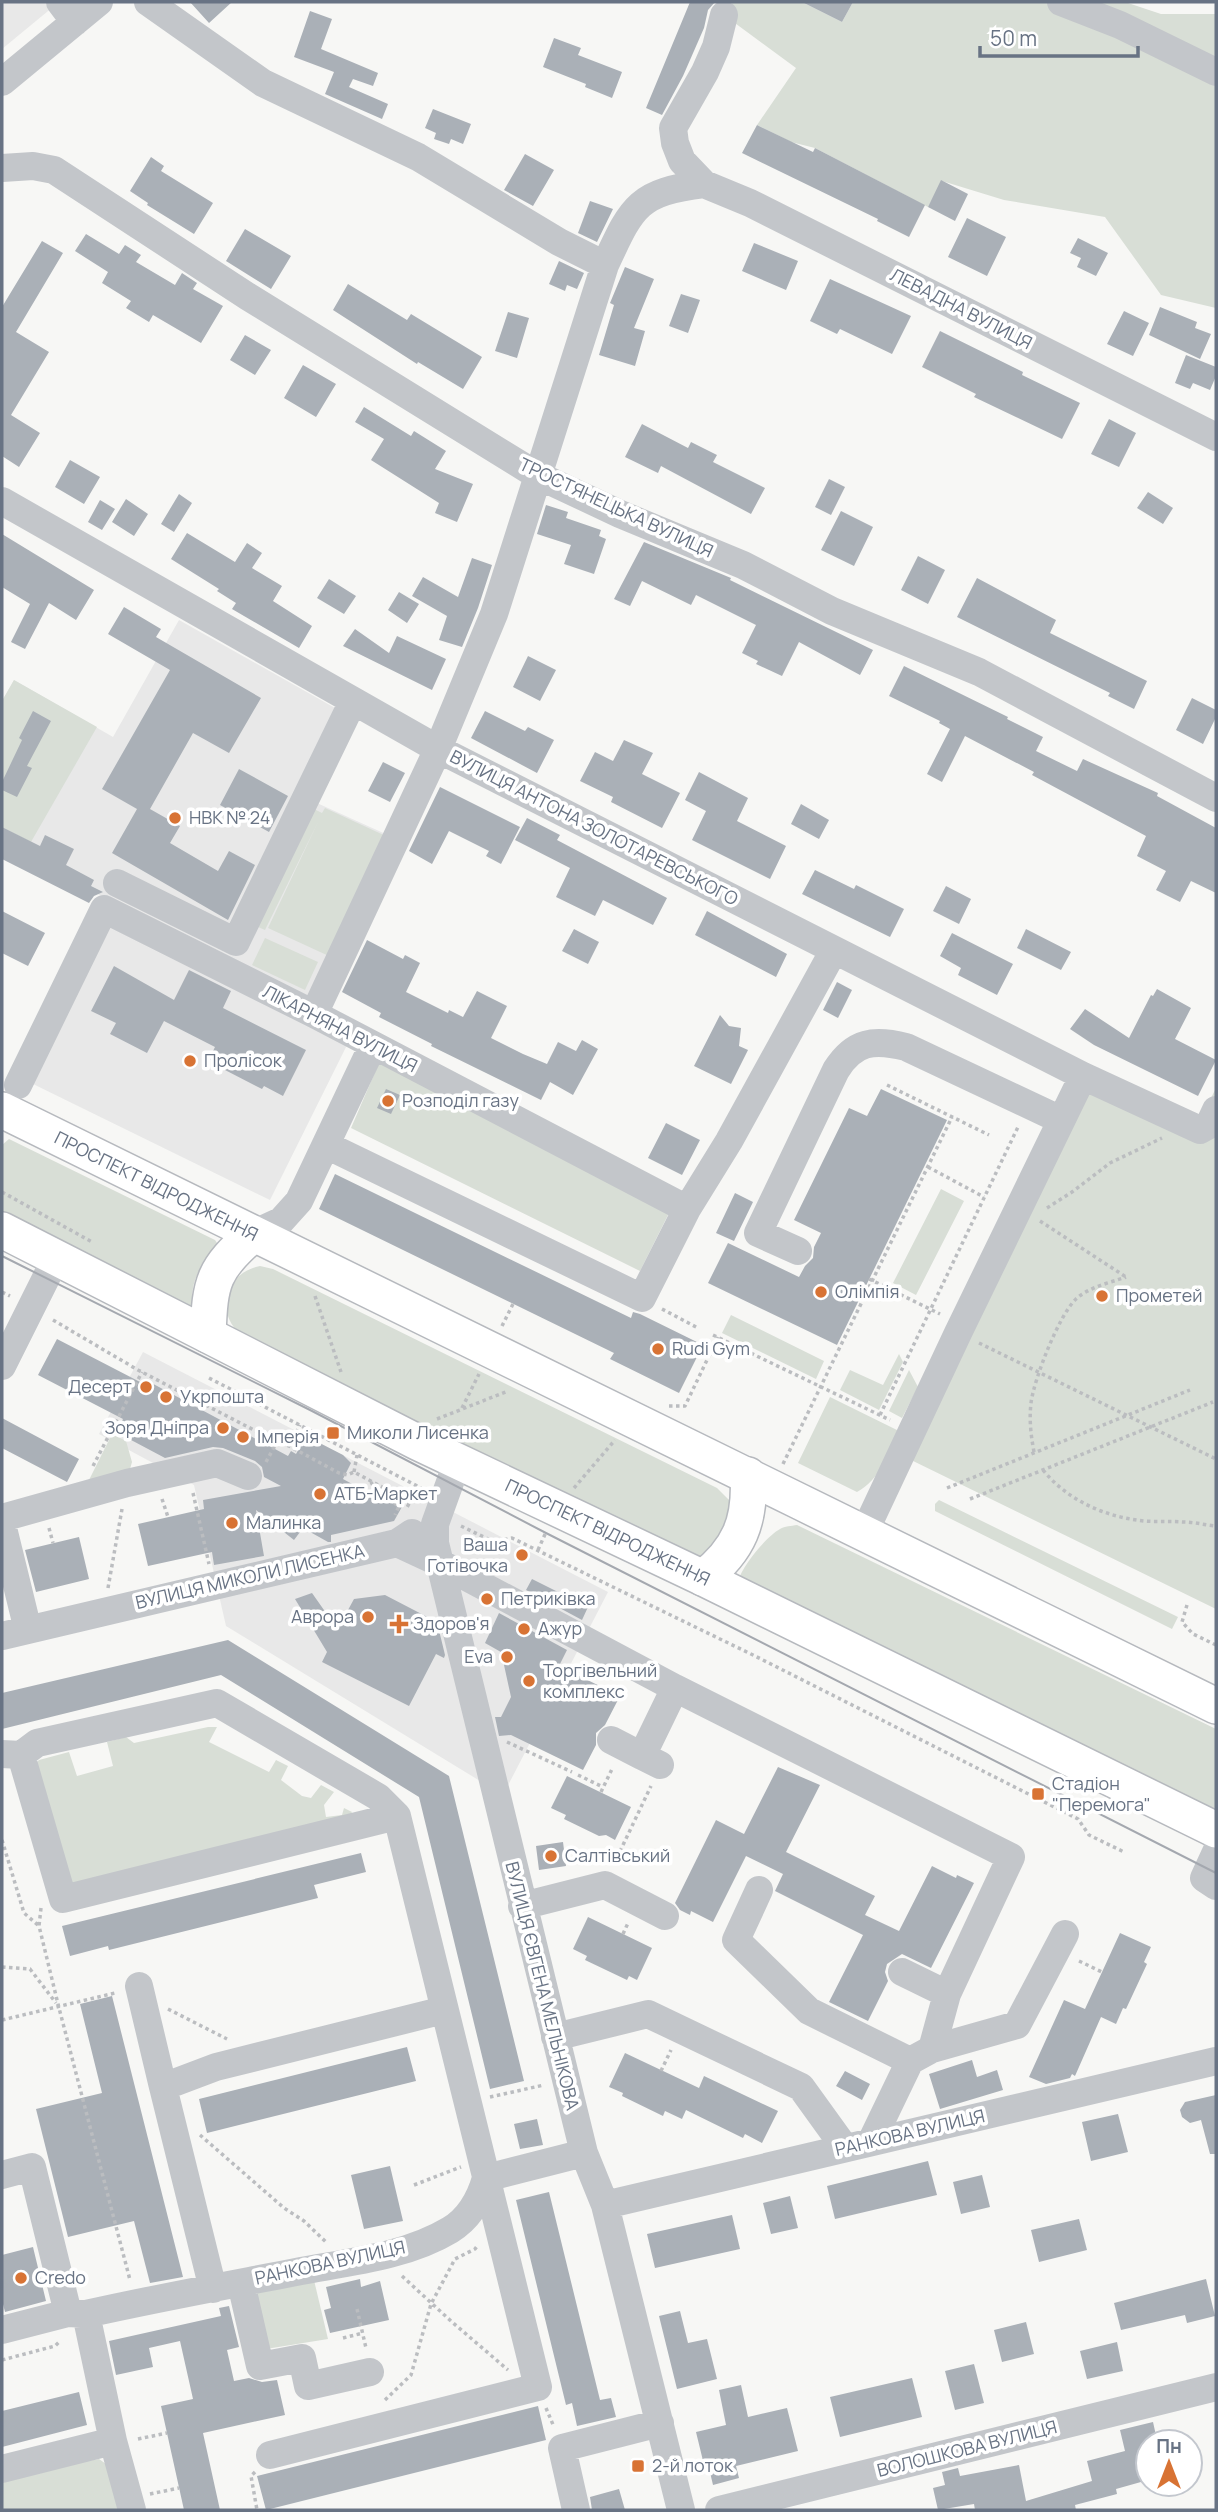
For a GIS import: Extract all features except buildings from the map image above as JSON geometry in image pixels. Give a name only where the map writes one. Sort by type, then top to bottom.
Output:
[{"type":"main road","name":"ПРОСПЕКТ ВІДРОДЖЕННЯ","points":[[10,1098],[253,1234],[864,1531],[1216,1706]]},
{"type":"main road","name":"ПРОСПЕКТ ВІДРОДЖЕННЯ","points":[[2,1230],[417,1442],[703,1578],[1216,1830]]},
{"type":"main road","points":[[208,1335],[209,1307],[219,1268],[253,1234]]},
{"type":"main road","points":[[703,1578],[732,1550],[742,1530],[747,1514],[747,1475]]},
{"type":"street","points":[[2,82],[67,12],[99,2]]},
{"type":"street","points":[[148,2],[263,83],[418,157],[559,242],[605,265]]},
{"type":"street","points":[[1061,2],[1120,26],[1216,72]]},
{"type":"street","points":[[704,184],[682,161],[674,143],[673,128],[705,72],[716,47],[724,15]]},
{"type":"street","name":"ТРОСТЯНЕЦЬКА ВУЛИЦЯ","points":[[2,168],[33,166],[54,170],[247,296],[537,475],[743,565],[831,611],[979,672],[1216,798]]},
{"type":"street","points":[[314,1014],[438,749],[494,614],[605,265],[623,226],[636,206],[651,195],[673,188],[704,184]]},
{"type":"street","name":"ЛЕВАДНА ВУЛИЦЯ","points":[[704,184],[750,203],[1216,437]]},
{"type":"street","name":"ВУЛИЦЯ АНТОНА ЗОЛОТАРЕВСЬКОГО","points":[[2,501],[438,749],[1083,1076],[1202,1122]]},
{"type":"street","points":[[117,883],[236,942],[353,701]]},
{"type":"street","name":"ЛІКАРНЯНА ВУЛИЦЯ","points":[[10,1098],[104,909],[314,1014],[687,1209]]},
{"type":"street","points":[[326,1145],[642,1298],[687,1209],[729,1141],[834,950]]},
{"type":"street","points":[[798,1251],[758,1233],[836,1070],[845,1055],[862,1045],[884,1041],[906,1047],[1061,1120]]},
{"type":"street","points":[[253,1234],[281,1221],[299,1201],[373,1045]]},
{"type":"street","points":[[864,1531],[1083,1076]]},
{"type":"street","points":[[2,1366],[56,1258]]},
{"type":"street","name":"ВУЛИЦЯ МИКОЛИ ЛИСЕНКА","points":[[15,1633],[395,1531],[414,1531],[439,1497],[458,1460]]},
{"type":"street","name":"ВУЛИЦЯ ЄВГЕНА МЕЛЬНІКОВА","points":[[458,1460],[435,1524],[439,1559],[584,2153],[605,2205],[681,2510]]},
{"type":"street","points":[[2,1518],[127,1483],[217,1463],[248,1476]]},
{"type":"street","points":[[2,1524],[15,1633]]},
{"type":"street","points":[[395,1531],[439,1559],[675,1688],[1011,1857],[921,2055],[858,2145],[801,2087],[648,2014],[555,2038]]},
{"type":"street","points":[[611,1740],[651,1760],[675,1688]]},
{"type":"street","points":[[270,2455],[538,2388],[397,1816],[378,1797],[217,1703],[37,1744],[12,1755],[63,1899],[397,1816]]},
{"type":"street","points":[[1216,1852],[1205,1878],[1216,1886]]},
{"type":"street","points":[[522,1906],[605,1885],[665,1916]]},
{"type":"street","points":[[759,1890],[736,1940],[808,2011],[921,2055],[1017,2025],[1065,1934]]},
{"type":"street","points":[[902,1972],[947,1994]]},
{"type":"street","points":[[140,1991],[213,2289]]},
{"type":"street","points":[[163,2087],[216,2067],[444,2010]]},
{"type":"street","name":"РАНКОВА ВУЛИЦЯ","points":[[605,2205],[1216,2060]]},
{"type":"street","points":[[483,2169],[584,2153]]},
{"type":"street","points":[[2,2175],[32,2167],[132,2510]]},
{"type":"street","name":"РАНКОВА ВУЛИЦЯ","points":[[2,2330],[374,2257],[431,2240],[452,2229],[469,2214],[481,2196],[483,2169]]},
{"type":"street","points":[[241,2283],[260,2366],[302,2358],[308,2386],[370,2372]]},
{"type":"street","name":"ВОЛОШКОВА ВУЛИЦЯ","points":[[719,2510],[1216,2387]]},
{"type":"street","points":[[576,2510],[562,2448],[660,2423]]},
{"type":"street","points":[[2,2469],[114,2443]]},
{"type":"path","points":[[887,1085],[989,1135]]},
{"type":"path","points":[[880,1415],[1030,1104]]},
{"type":"path","points":[[783,1464],[953,1117]]},
{"type":"path","points":[[1018,1208],[1032,1212],[1043,1210],[1110,1163],[1202,1122]]},
{"type":"path","points":[[928,1167],[984,1197]]},
{"type":"path","points":[[1018,1208],[1126,1277],[1076,1299],[1061,1320],[1031,1404],[1034,1453]]},
{"type":"path","points":[[871,1280],[930,1309]]},
{"type":"path","points":[[2,1292],[142,1372],[277,1442],[339,1473],[347,1475],[354,1472]]},
{"type":"path","points":[[315,1296],[354,1410]]},
{"type":"path","points":[[642,1298],[698,1328]]},
{"type":"path","points":[[958,1333],[1216,1458]]},
{"type":"path","points":[[713,1335],[912,1431]]},
{"type":"path","points":[[538,1550],[556,1509],[632,1420],[664,1405],[685,1406],[718,1337]]},
{"type":"path","points":[[77,1498],[142,1372]]},
{"type":"path","points":[[417,1442],[434,1420],[543,1377]]},
{"type":"path","points":[[209,1378],[439,1497]]},
{"type":"path","points":[[947,1488],[1189,1390]]},
{"type":"path","points":[[971,1499],[1213,1402]]},
{"type":"path","points":[[289,1446],[300,1426]]},
{"type":"path","points":[[354,1472],[357,1455]]},
{"type":"path","points":[[188,1469],[210,1569]]},
{"type":"path","points":[[1043,1470],[1066,1492],[1105,1513],[1142,1521],[1216,1526]]},
{"type":"path","points":[[354,1472],[410,1502],[405,1511]]},
{"type":"path","points":[[369,1480],[379,1496],[399,1506],[395,1531]]},
{"type":"path","points":[[107,1593],[127,1483]]},
{"type":"path","points":[[389,1502],[394,1493]]},
{"type":"path","points":[[439,1559],[512,1538],[768,1662],[1078,1819],[1089,1835],[1124,1852]]},
{"type":"path","points":[[1187,1605],[1182,1622],[1193,1634],[1216,1645]]},
{"type":"path","points":[[483,1745],[502,1740],[572,1772]]},
{"type":"path","points":[[605,1885],[651,1760]]},
{"type":"path","points":[[578,1775],[603,1787]]},
{"type":"path","points":[[2,1840],[24,1913],[39,1926]]},
{"type":"path","points":[[57,1877],[49,1885],[39,1912],[39,1926],[136,2303]]},
{"type":"path","points":[[2,1967],[30,1969],[59,2008]]},
{"type":"path","points":[[2,2020],[140,1991],[260,2055]]},
{"type":"path","points":[[467,2102],[552,2083]]},
{"type":"path","points":[[414,2185],[483,2169]]},
{"type":"path","points":[[376,2407],[411,2375],[431,2304],[455,2259],[475,2249],[481,2240]]},
{"type":"path","points":[[343,2338],[363,2333]]},
{"type":"path","points":[[538,2388],[562,2448]]},
{"type":"path","points":[[114,2443],[167,2432]]},
{"type":"path","points":[[257,2510],[251,2476],[270,2455]]},
{"type":"shaded area","points":[[2,2],[59,2],[2,49]]},
{"type":"shaded area","points":[[733,2],[802,2],[842,22],[853,2],[1125,2],[1161,14],[1216,14],[1216,308],[1161,295],[1105,217],[1004,200],[942,181],[928,207],[815,148],[791,142],[757,125],[796,68],[724,15]]},
{"type":"shaded area","name":"НВК № 24","points":[[179,620],[351,717],[308,799],[390,836],[310,1004],[2,843],[2,701],[14,680],[113,737]]},
{"type":"shaded area","points":[[14,680],[97,727],[31,842],[2,827],[2,701]]},
{"type":"shaded area","points":[[306,805],[322,813],[325,808],[388,837],[331,957],[268,928],[318,822],[265,930],[249,923]]},
{"type":"shaded area","name":"Пролісок","points":[[111,921],[350,1039],[270,1200],[31,1083]]},
{"type":"shaded area","points":[[265,938],[318,962],[305,990],[252,965]]},
{"type":"shaded area","points":[[379,1063],[671,1209],[640,1271],[351,1128]]},
{"type":"shaded area","name":"Прометей","points":[[1216,1088],[1216,1609],[909,1459],[1088,1091],[1178,1133],[1203,1114]]},
{"type":"shaded area","points":[[9,1139],[215,1240],[219,1246],[195,1279],[192,1305],[188,1307],[2,1215],[2,1145]]},
{"type":"shaded area","points":[[941,1189],[964,1201],[916,1295],[893,1283]]},
{"type":"shaded area","points":[[260,1266],[273,1269],[717,1488],[734,1505],[718,1550],[694,1562],[236,1330],[227,1310],[229,1291],[240,1275]]},
{"type":"shaded area","points":[[731,1315],[824,1361],[816,1379],[722,1333]]},
{"type":"shaded area","points":[[143,1352],[608,1592],[503,1795],[226,1626],[194,1485],[99,1434]]},
{"type":"shaded area","points":[[899,1354],[903,1362],[879,1410],[840,1390],[850,1370],[883,1385]]},
{"type":"shaded area","points":[[909,1370],[918,1387],[902,1418],[889,1411]]},
{"type":"shaded area","points":[[830,1397],[899,1431],[877,1473],[857,1492],[798,1463]]},
{"type":"shaded area","points":[[112,1434],[126,1441],[132,1462],[130,1469],[85,1488]]},
{"type":"shaded area","points":[[939,1500],[1178,1617],[1172,1629],[935,1511],[935,1504]]},
{"type":"shaded area","points":[[797,1525],[1216,1729],[1216,1813],[739,1579],[762,1544],[782,1528]]},
{"type":"shaded area","points":[[217,1727],[209,1742],[269,1772],[276,1760],[288,1766],[281,1780],[302,1796],[311,1798],[321,1785],[334,1792],[324,1805],[326,1817],[342,1815],[344,1808],[352,1812],[346,1823],[75,1885],[67,1880],[35,1764],[39,1760],[69,1752],[77,1776],[113,1766],[107,1742],[126,1737],[134,1743]]},
{"type":"shaded area","points":[[313,2276],[328,2339],[266,2349],[252,2307],[259,2287]]},
{"type":"shaded area","points":[[99,2459],[106,2464],[121,2510],[2,2510],[2,2475]]},
{"type":"tram line","points":[[2,1256],[312,1411],[546,1533],[1216,1873]]},
{"type":"place","name":"НВК № 24","points":[[175,818]]},
{"type":"place","name":"Пролісок","points":[[190,1061]]},
{"type":"place","name":"Розподіл газу","points":[[388,1101]]},
{"type":"place","name":"Олімпія","points":[[821,1292]]},
{"type":"place","name":"Прометей","points":[[1102,1296]]},
{"type":"place","name":"Rudi Gym","points":[[658,1349]]},
{"type":"place","name":"Десерт","points":[[146,1387]]},
{"type":"place","name":"Укрпошта","points":[[166,1397]]},
{"type":"place","name":"Зоря Дніпра","points":[[223,1428]]},
{"type":"place","name":"Миколи Лисенка","points":[[333,1433]]},
{"type":"place","name":"Імперія","points":[[243,1437]]},
{"type":"place","name":"АТБ-Маркет","points":[[320,1494]]},
{"type":"place","name":"Малинка","points":[[232,1523]]},
{"type":"place","name":"Ваша Готівочка","points":[[522,1555]]},
{"type":"place","name":"Петриківка","points":[[487,1599]]},
{"type":"place","name":"Аврора","points":[[368,1617]]},
{"type":"place","name":"Здоров'я","points":[[399,1624]]},
{"type":"place","name":"Ажур","points":[[524,1629]]},
{"type":"place","name":"Eva","points":[[507,1657]]},
{"type":"place","name":"Торгівельний комплекс","points":[[529,1681]]},
{"type":"place","name":"Стадіон \"Перемога\"","points":[[1038,1794]]},
{"type":"place","name":"Салтівський","points":[[551,1856]]},
{"type":"place","name":"Credo","points":[[21,2278]]},
{"type":"place","name":"2-й лоток","points":[[638,2466]]}]
